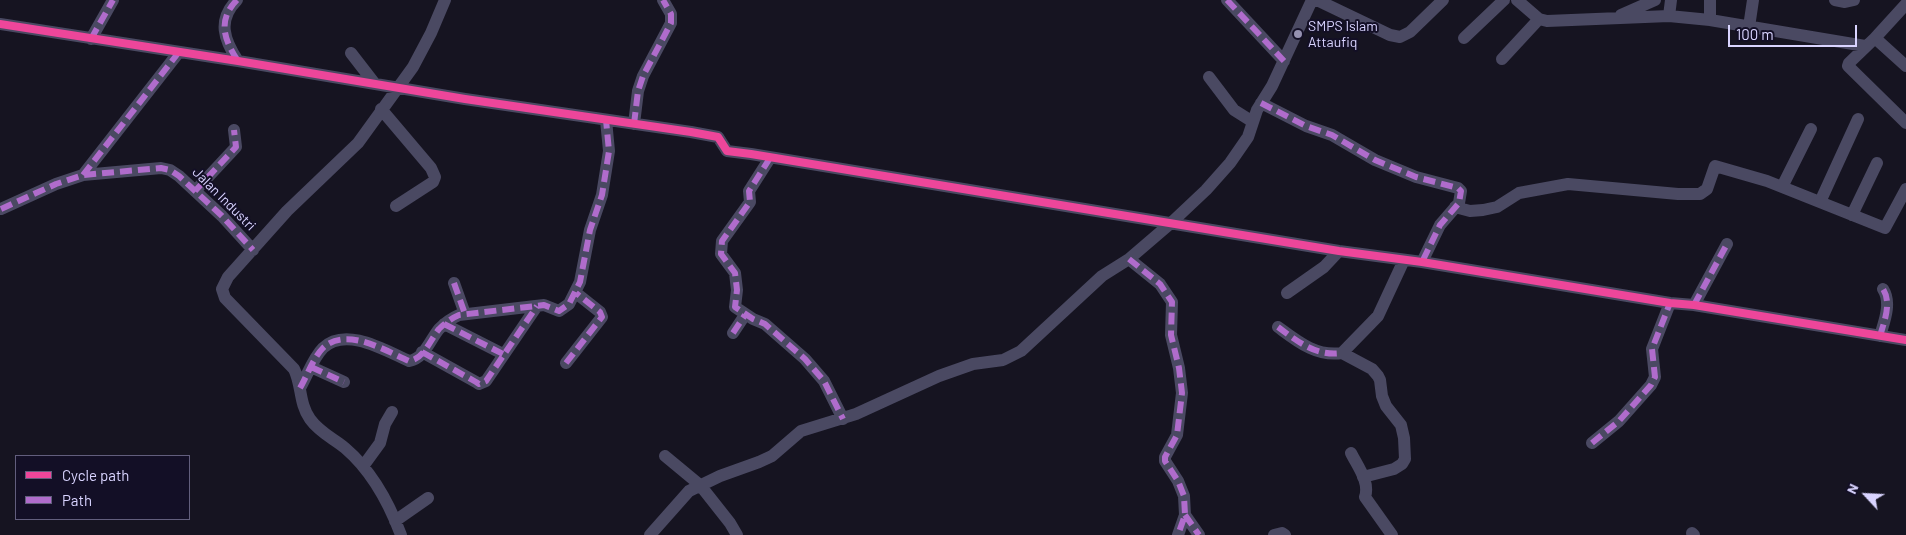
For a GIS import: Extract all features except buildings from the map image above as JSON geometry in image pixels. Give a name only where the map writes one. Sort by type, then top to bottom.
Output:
[{"type":"street","points":[[91,39],[113,0]]},
{"type":"street","points":[[237,0],[230,7],[224,21],[224,28],[231,51],[238,61]]},
{"type":"street","points":[[400,535],[387,503],[364,465],[346,448],[315,426],[304,409],[294,369],[236,310],[223,294],[222,289],[224,283],[287,211],[358,143],[413,67],[446,0]]},
{"type":"street","points":[[634,124],[638,91],[643,76],[671,23],[671,14],[663,0]]},
{"type":"street","points":[[1227,0],[1284,61]]},
{"type":"street","points":[[650,535],[688,491],[772,456],[801,432],[843,419],[939,376],[973,364],[1004,360],[1032,342],[1102,276],[1129,259],[1171,223],[1206,190],[1230,163],[1243,146],[1257,110],[1272,86],[1312,0]]},
{"type":"street","points":[[1317,0],[1390,35],[1400,37],[1405,36],[1443,0]]},
{"type":"street","points":[[1464,38],[1504,0]]},
{"type":"street","points":[[1517,0],[1539,19],[1554,21],[1669,16],[1710,20],[1864,46]]},
{"type":"street","points":[[1614,18],[1655,0]]},
{"type":"street","points":[[1669,16],[1671,0]]},
{"type":"street","points":[[1710,0],[1710,20]]},
{"type":"street","points":[[1749,27],[1753,0]]},
{"type":"street","points":[[1835,0],[1845,2],[1854,0]]},
{"type":"street","points":[[1906,4],[1875,38],[1864,46],[1848,63],[1848,69],[1906,123]]},
{"type":"street","points":[[1502,59],[1539,19]]},
{"type":"street","points":[[0,24],[718,138],[727,150],[732,152],[1339,251],[1422,262],[1906,340]]},
{"type":"street","points":[[1875,38],[1905,64]]},
{"type":"street","points":[[82,175],[179,52]]},
{"type":"street","points":[[351,53],[375,84]]},
{"type":"street","points":[[1209,77],[1234,110],[1253,122]]},
{"type":"street","points":[[1261,103],[1306,126],[1332,135],[1375,160],[1416,176],[1454,186],[1461,191],[1459,203],[1440,226],[1422,262]]},
{"type":"street","points":[[381,109],[431,168],[435,177],[433,182],[396,206]]},
{"type":"street","points":[[1820,202],[1858,118]]},
{"type":"street","points":[[300,388],[322,349],[328,344],[346,339],[387,350],[409,361],[418,358],[444,324],[452,318],[464,314],[537,306],[547,306],[561,310],[569,304],[580,282],[590,230],[602,195],[608,164],[609,145],[606,120]]},
{"type":"street","points":[[1782,187],[1811,129]]},
{"type":"street","points":[[195,191],[236,147],[234,130]]},
{"type":"street","points":[[770,158],[749,191],[750,202],[722,242],[721,254],[735,273],[738,290],[735,307],[745,315],[765,324],[805,359],[824,381],[843,419]]},
{"type":"street","points":[[1852,215],[1877,163]]},
{"type":"street","points":[[1456,207],[1470,211],[1483,210],[1497,207],[1519,193],[1568,184],[1678,194],[1700,194],[1707,190],[1715,166],[1782,187],[1885,228],[1906,189]]},
{"type":"street","name":"Jalan Industri","points":[[1,209],[56,184],[82,175],[161,168],[175,172],[222,216],[253,250]]},
{"type":"street","points":[[1694,305],[1727,244]]},
{"type":"street","points":[[1287,293],[1324,267],[1339,251]]},
{"type":"street","points":[[1129,259],[1160,284],[1172,302],[1171,335],[1179,368],[1182,393],[1177,435],[1164,456],[1166,466],[1178,481],[1184,496],[1185,516],[1178,535]]},
{"type":"street","points":[[1342,353],[1378,316],[1404,260]]},
{"type":"street","points":[[454,283],[464,314]]},
{"type":"street","points":[[1880,336],[1888,302],[1887,295],[1883,289]]},
{"type":"street","points":[[566,363],[602,317],[600,312],[576,293]]},
{"type":"street","points":[[1592,443],[1619,421],[1653,382],[1655,374],[1652,349],[1670,303]]},
{"type":"street","points":[[422,352],[480,384],[486,381],[537,306]]},
{"type":"street","points":[[733,333],[745,315]]},
{"type":"street","points":[[444,324],[503,354]]},
{"type":"street","points":[[1278,327],[1308,348],[1334,354],[1342,353],[1372,369],[1378,376],[1386,406],[1401,425],[1405,459],[1402,464],[1394,469],[1363,477]]},
{"type":"street","points":[[311,367],[344,382]]},
{"type":"street","points":[[364,465],[380,443],[385,424],[392,412]]},
{"type":"street","points":[[1351,453],[1366,481],[1367,491],[1365,497],[1392,535]]},
{"type":"street","points":[[665,456],[700,485],[737,535]]},
{"type":"street","points":[[395,521],[428,498]]},
{"type":"street","points":[[1185,516],[1199,535]]},
{"type":"street","points":[[1274,535],[1282,532],[1285,535]]},
{"type":"marked path","points":[[91,39],[113,0]]},
{"type":"marked path","points":[[237,0],[227,15],[225,30],[226,38],[238,61]]},
{"type":"marked path","points":[[634,124],[638,91],[643,76],[671,23],[671,14],[663,0]]},
{"type":"marked path","points":[[1227,0],[1284,61]]},
{"type":"marked path","points":[[83,175],[179,52]]},
{"type":"marked path","points":[[1261,103],[1306,126],[1332,135],[1375,160],[1416,177],[1458,188],[1461,191],[1459,203],[1440,225],[1422,262]]},
{"type":"marked path","points":[[300,388],[319,352],[332,342],[343,339],[354,340],[378,347],[409,361],[419,357],[439,329],[459,315],[544,305],[559,311],[569,304],[580,282],[590,230],[602,195],[609,151],[606,120]]},
{"type":"marked path","points":[[195,191],[236,147],[234,130]]},
{"type":"marked path","points":[[770,158],[749,191],[750,202],[722,241],[721,254],[735,273],[737,290],[735,307],[753,319],[765,324],[805,359],[824,381],[843,419]]},
{"type":"marked path","points":[[1,209],[56,184],[83,175],[161,168],[170,170],[179,176],[222,216],[253,250]]},
{"type":"marked path","points":[[1694,305],[1727,244]]},
{"type":"marked path","points":[[1129,259],[1160,284],[1172,302],[1171,335],[1179,368],[1182,393],[1177,435],[1165,457],[1165,461],[1178,481],[1184,496],[1185,515],[1178,535]]},
{"type":"marked path","points":[[454,283],[465,314]]},
{"type":"marked path","points":[[1880,336],[1887,306],[1886,294],[1883,289]]},
{"type":"marked path","points":[[566,363],[602,317],[600,312],[576,293]]},
{"type":"marked path","points":[[1592,443],[1619,421],[1651,385],[1655,377],[1652,349],[1670,303]]},
{"type":"marked path","points":[[422,352],[479,384],[486,381],[537,306]]},
{"type":"marked path","points":[[733,333],[745,315]]},
{"type":"marked path","points":[[444,324],[503,354]]},
{"type":"marked path","points":[[1278,327],[1307,347],[1324,353],[1342,353]]},
{"type":"marked path","points":[[311,367],[344,382]]},
{"type":"marked path","points":[[1185,515],[1199,535]]},
{"type":"cycle path","points":[[0,24],[465,99],[691,132],[718,137],[727,151],[1339,251],[1422,262],[1906,340]]},
{"type":"place","name":"SMPS Islam Attaufiq","points":[[1298,34]]}]
